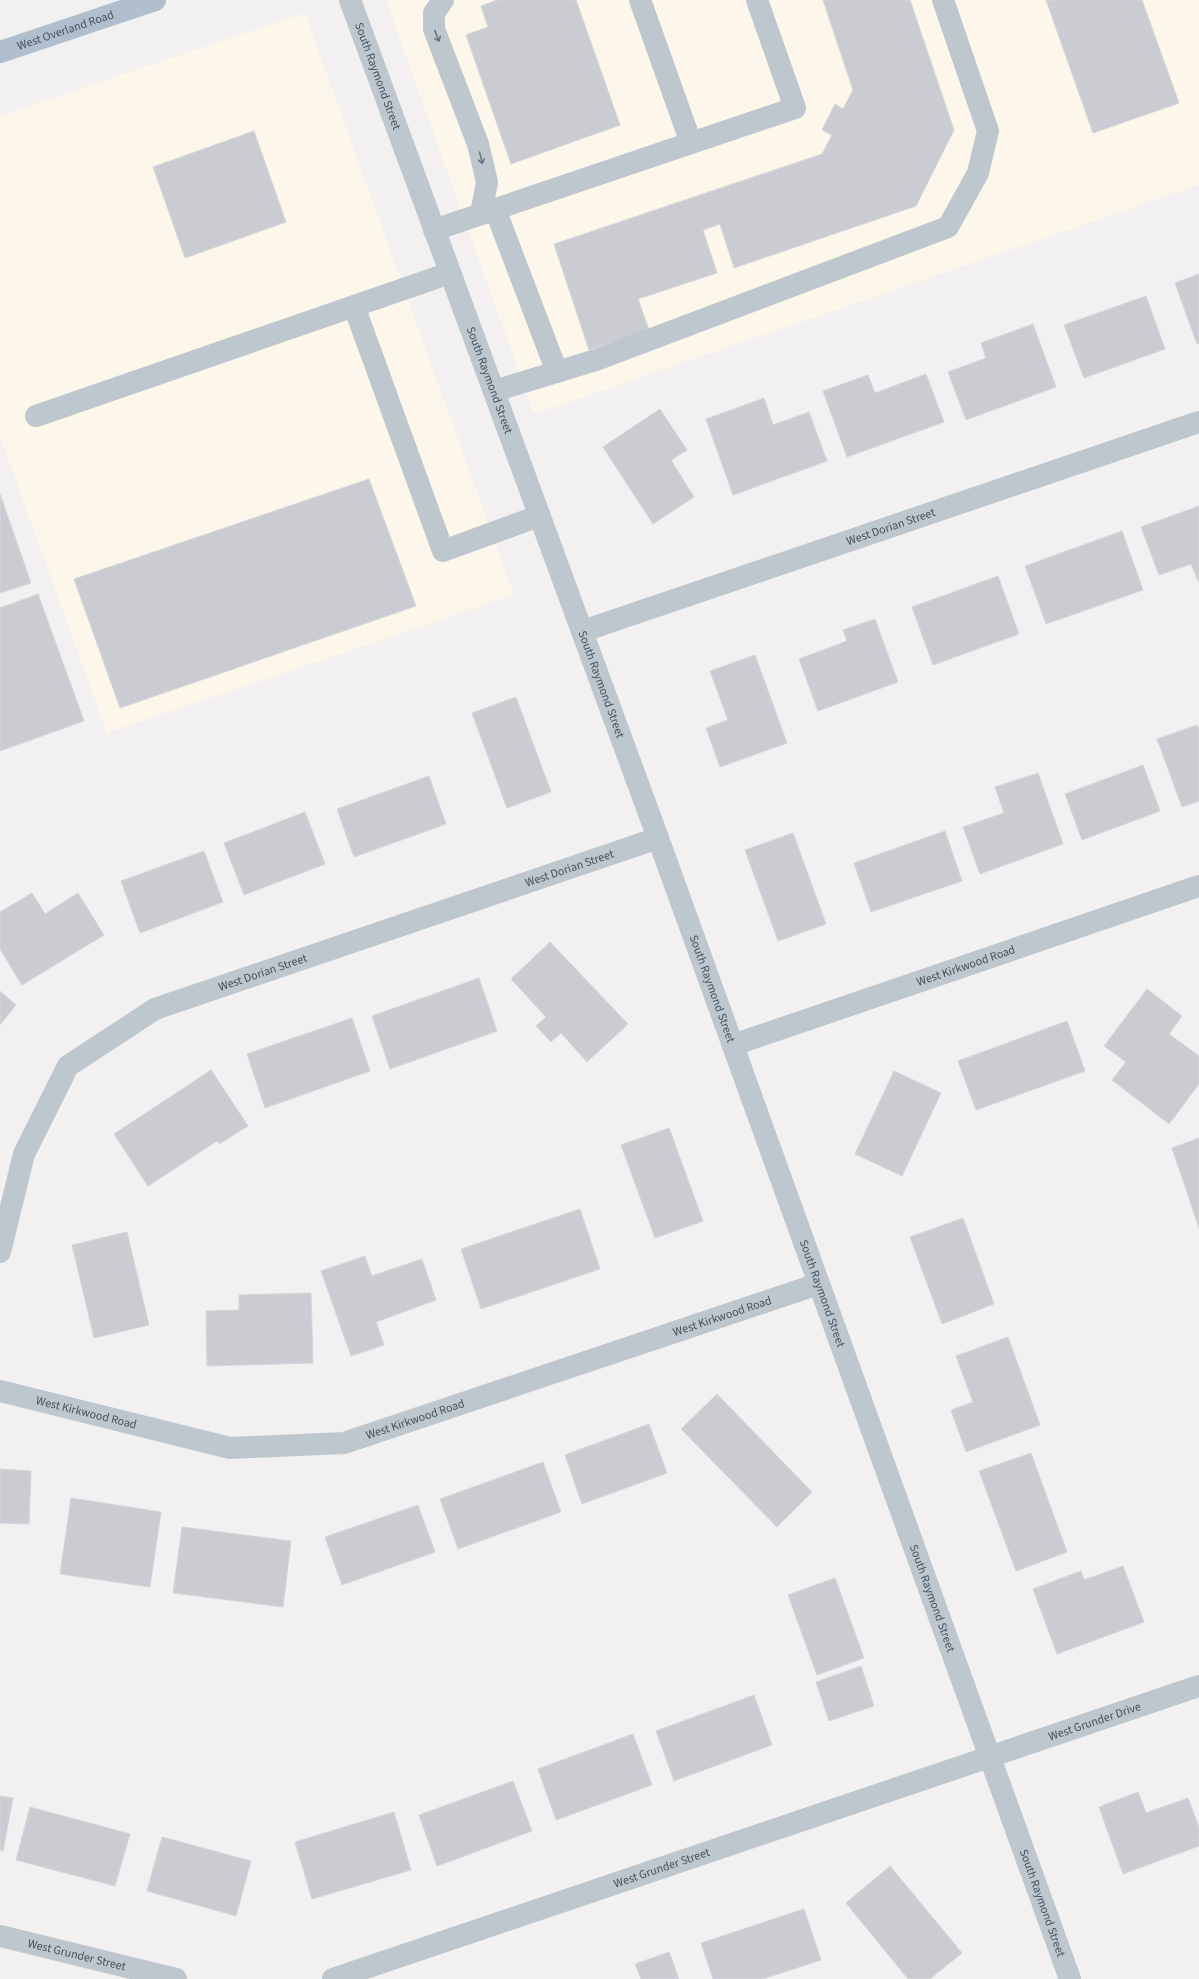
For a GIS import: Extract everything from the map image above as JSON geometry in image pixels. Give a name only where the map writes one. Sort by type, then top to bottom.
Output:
[{"type":"main road","name":"West Overland Road","points":[[0,52],[154,0]]},
{"type":"street","name":"South Raymond Street","points":[[350,0],[539,516],[583,631],[1070,1979]]},
{"type":"street","points":[[443,0],[434,13],[434,29],[478,144],[487,182],[488,211],[557,372]]},
{"type":"street","points":[[640,0],[691,142]]},
{"type":"street","points":[[434,230],[795,108],[757,0]]},
{"type":"street","points":[[494,391],[596,360],[948,227],[978,173],[988,132],[943,0]]},
{"type":"street","points":[[36,416],[450,272]]},
{"type":"street","points":[[354,306],[443,551],[539,516]]},
{"type":"street","name":"West Dorian Street","points":[[583,631],[1199,422]]},
{"type":"street","name":"West Dorian Street","points":[[0,1252],[24,1154],[68,1066],[155,1009],[658,838]]},
{"type":"street","name":"West Kirkwood Road","points":[[733,1045],[1199,886]]},
{"type":"street","name":"West Kirkwood Road","points":[[0,1391],[230,1448],[344,1442],[818,1284]]},
{"type":"street","name":"West Grunder Drive","points":[[990,1757],[1199,1686]]},
{"type":"street","name":"West Grunder Street","points":[[333,1979],[990,1757]]},
{"type":"street","name":"West Grunder Street","points":[[0,1936],[176,1979]]},
{"type":"shaded area","points":[[386,0],[1199,0],[1199,185],[534,414]]},
{"type":"shaded area","points":[[305,13],[514,595],[107,733],[0,437],[0,116]]},
{"type":"building","points":[[497,0],[576,0],[620,125],[511,164],[466,35],[488,27],[481,6]]},
{"type":"building","points":[[823,0],[910,0],[954,130],[916,206],[734,268],[720,224],[703,230],[717,273],[638,299],[649,330],[589,350],[554,244],[822,154],[832,135],[822,130],[835,104],[843,109],[853,90]]},
{"type":"building","points":[[1046,0],[1142,0],[1179,103],[1093,133]]},
{"type":"building","points":[[254,131],[286,222],[185,258],[153,167]]},
{"type":"building","points":[[1199,274],[1199,343],[1197,344],[1175,283]]},
{"type":"building","points":[[1146,296],[1165,349],[1084,378],[1064,325]]},
{"type":"building","points":[[1033,324],[1056,387],[966,420],[948,372],[986,358],[981,343]]},
{"type":"building","points":[[926,374],[944,422],[847,457],[823,391],[868,375],[875,393]]},
{"type":"building","points":[[764,398],[773,425],[809,412],[827,461],[733,495],[706,419]]},
{"type":"building","points":[[660,409],[687,450],[671,460],[694,497],[653,524],[603,447]]},
{"type":"building","points":[[369,479],[416,606],[120,708],[74,579]]},
{"type":"building","points":[[0,494],[31,583],[0,593]]},
{"type":"building","points":[[1199,506],[1199,583],[1191,564],[1159,575],[1141,527]]},
{"type":"building","points":[[1122,531],[1143,590],[1046,624],[1025,566]]},
{"type":"building","points":[[998,576],[1019,634],[933,665],[912,607]]},
{"type":"building","points":[[38,594],[84,721],[0,751],[0,608]]},
{"type":"building","points":[[875,619],[898,682],[818,711],[799,659],[847,641],[843,630]]},
{"type":"building","points":[[755,655],[787,743],[720,767],[706,728],[728,720],[710,671]]},
{"type":"building","points":[[516,697],[551,792],[507,808],[472,713]]},
{"type":"building","points":[[1197,725],[1199,729],[1199,801],[1182,807],[1157,739]]},
{"type":"building","points":[[1143,765],[1160,811],[1082,840],[1065,794]]},
{"type":"building","points":[[1038,773],[1063,844],[980,874],[963,827],[1004,813],[995,787]]},
{"type":"building","points":[[429,776],[446,824],[354,857],[337,809]]},
{"type":"building","points":[[305,812],[325,864],[244,895],[224,843]]},
{"type":"building","points":[[945,831],[962,881],[871,912],[854,863]]},
{"type":"building","points":[[793,833],[826,924],[778,941],[745,850]]},
{"type":"building","points":[[204,851],[223,902],[140,933],[121,881]]},
{"type":"building","points":[[32,893],[45,914],[78,893],[104,935],[22,985],[0,949],[0,912]]},
{"type":"building","points":[[550,942],[628,1024],[587,1062],[561,1033],[551,1042],[536,1026],[546,1017],[511,979]]},
{"type":"building","points":[[479,978],[497,1031],[390,1069],[372,1016]]},
{"type":"building","points":[[1147,989],[1182,1016],[1169,1034],[1199,1056],[1199,1084],[1169,1124],[1112,1080],[1126,1062],[1104,1046]]},
{"type":"building","points":[[0,991],[16,1005],[0,1025]]},
{"type":"building","points":[[352,1018],[370,1071],[265,1108],[247,1054]]},
{"type":"building","points":[[1067,1021],[1085,1071],[976,1110],[958,1061]]},
{"type":"building","points":[[211,1070],[248,1126],[219,1144],[217,1141],[148,1186],[114,1134]]},
{"type":"building","points":[[894,1071],[941,1093],[902,1176],[855,1154]]},
{"type":"building","points":[[669,1128],[703,1221],[655,1238],[621,1145]]},
{"type":"building","points":[[1199,1138],[1199,1228],[1172,1148]]},
{"type":"building","points":[[580,1209],[600,1269],[481,1309],[461,1249]]},
{"type":"building","points":[[963,1218],[994,1304],[942,1324],[910,1237]]},
{"type":"building","points":[[127,1232],[149,1325],[94,1338],[72,1245]]},
{"type":"building","points":[[365,1256],[372,1276],[422,1259],[436,1300],[376,1322],[384,1345],[351,1356],[321,1271]]},
{"type":"building","points":[[311,1293],[313,1363],[207,1366],[206,1311],[239,1310],[239,1295]]},
{"type":"building","points":[[1008,1337],[1040,1425],[966,1452],[951,1410],[973,1402],[956,1356]]},
{"type":"building","points":[[717,1394],[812,1492],[777,1527],[681,1429]]},
{"type":"building","points":[[649,1424],[667,1473],[582,1504],[565,1455]]},
{"type":"building","points":[[1031,1453],[1067,1552],[1016,1571],[979,1471]]},
{"type":"building","points":[[543,1462],[561,1512],[458,1549],[440,1499]]},
{"type":"building","points":[[0,1469],[31,1471],[29,1524],[0,1523]]},
{"type":"building","points":[[71,1498],[161,1512],[150,1587],[60,1574]]},
{"type":"building","points":[[418,1505],[435,1552],[342,1585],[325,1537]]},
{"type":"building","points":[[182,1527],[291,1541],[283,1607],[173,1593]]},
{"type":"building","points":[[1123,1566],[1144,1622],[1057,1654],[1033,1589],[1081,1571],[1084,1580]]},
{"type":"building","points":[[835,1578],[864,1658],[817,1675],[788,1595]]},
{"type":"building","points":[[861,1666],[874,1706],[829,1721],[816,1682]]},
{"type":"building","points":[[754,1695],[772,1745],[674,1781],[656,1731]]},
{"type":"building","points":[[633,1734],[652,1785],[556,1820],[538,1769]]},
{"type":"building","points":[[513,1781],[532,1831],[437,1866],[419,1815]]},
{"type":"building","points":[[1138,1792],[1146,1813],[1188,1798],[1199,1827],[1199,1846],[1123,1874],[1099,1807]]},
{"type":"building","points":[[0,1796],[13,1798],[3,1851],[0,1850]]},
{"type":"building","points":[[30,1807],[130,1834],[115,1886],[16,1860]]},
{"type":"building","points":[[394,1812],[411,1870],[312,1899],[295,1842]]},
{"type":"building","points":[[162,1837],[251,1861],[236,1916],[147,1891]]},
{"type":"building","points":[[890,1866],[962,1953],[930,1979],[908,1979],[846,1903]]},
{"type":"building","points":[[804,1909],[821,1960],[763,1979],[713,1979],[701,1943]]},
{"type":"building","points":[[669,1952],[679,1979],[641,1979],[635,1964]]}]
